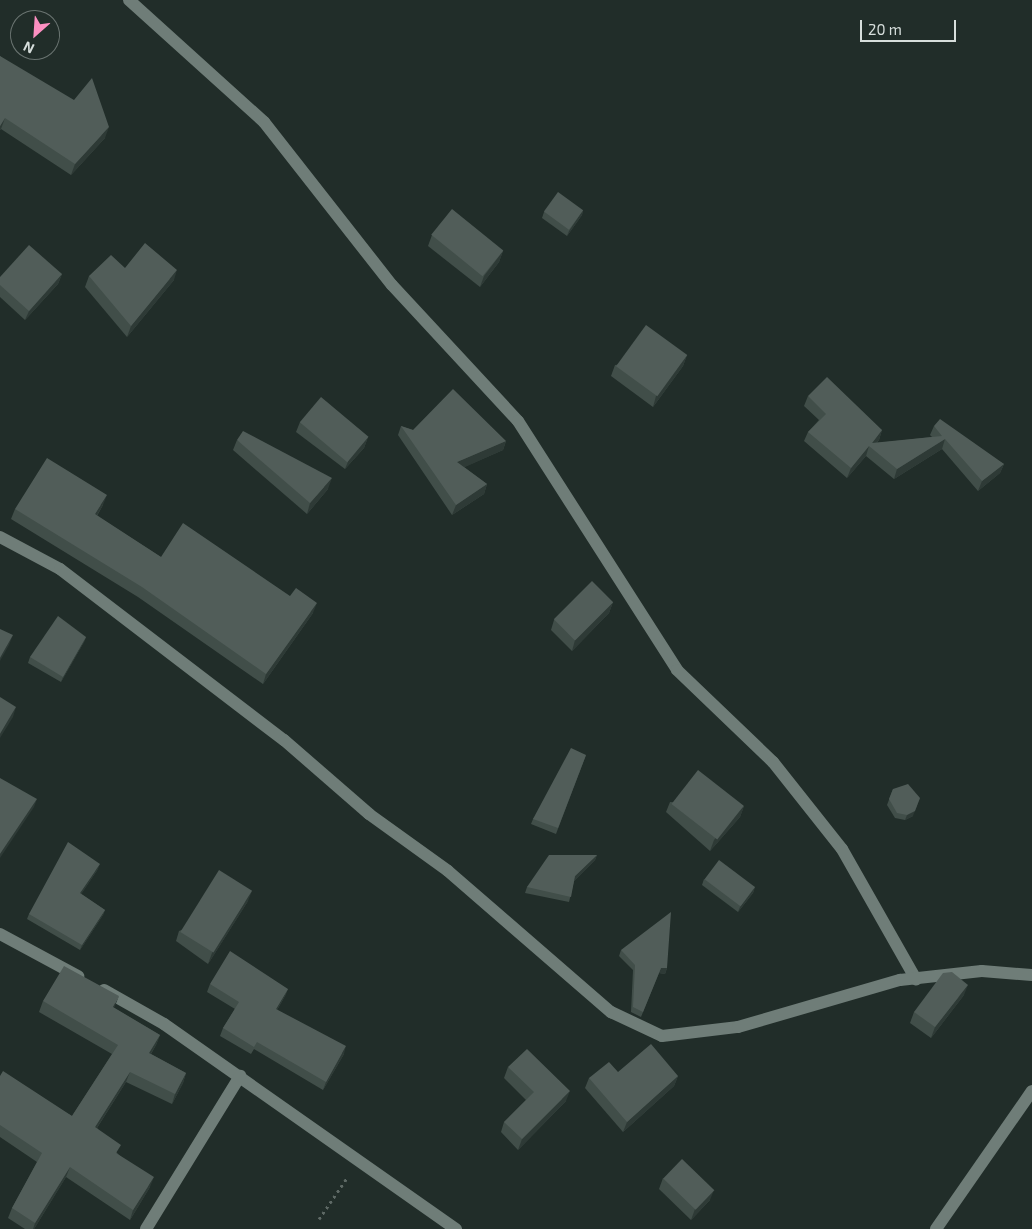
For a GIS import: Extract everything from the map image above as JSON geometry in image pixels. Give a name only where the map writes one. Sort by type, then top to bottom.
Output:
[{"type":"street","points":[[129,0],[264,122],[392,285],[518,421],[677,670],[773,762],[842,849],[916,978]]},
{"type":"street","points":[[0,537],[60,569],[284,740],[369,814],[448,871],[611,1012],[662,1036],[738,1027],[916,978],[982,971],[1032,975]]},
{"type":"street","points":[[0,934],[164,1024],[456,1229]]},
{"type":"street","points":[[146,1229],[240,1076]]},
{"type":"street","points":[[936,1229],[1032,1091]]},
{"type":"path","points":[[319,1219],[358,1160]]},
{"type":"building","points":[[0,56],[74,100],[92,78],[109,127],[75,164],[5,118],[0,126]]},
{"type":"building","points":[[558,192],[583,210],[569,230],[544,211]]},
{"type":"building","points":[[452,209],[503,251],[483,276],[431,235]]},
{"type":"building","points":[[145,243],[177,270],[131,326],[89,276],[111,255],[125,268]]},
{"type":"building","points":[[29,245],[62,274],[29,311],[0,285],[0,277]]},
{"type":"building","points":[[646,325],[687,355],[657,396],[616,366]]},
{"type":"building","points":[[827,377],[882,430],[872,443],[942,436],[934,426],[940,419],[1004,464],[982,481],[945,439],[897,469],[869,446],[851,468],[808,432],[826,414],[808,396]]},
{"type":"building","points":[[453,389],[506,441],[457,462],[487,484],[456,505],[401,426],[413,430]]},
{"type":"building","points":[[321,397],[368,437],[347,462],[300,422]]},
{"type":"building","points":[[243,431],[332,478],[310,503],[237,440]]},
{"type":"building","points":[[47,458],[107,495],[95,514],[161,557],[183,523],[290,596],[296,588],[317,603],[266,674],[142,587],[15,509]]},
{"type":"building","points":[[592,581],[613,602],[575,640],[554,619]]},
{"type":"building","points":[[58,616],[86,637],[63,677],[30,657]]},
{"type":"building","points":[[0,629],[13,635],[0,658]]},
{"type":"building","points":[[0,697],[16,707],[0,734]]},
{"type":"building","points":[[571,748],[586,755],[558,828],[533,819]]},
{"type":"building","points":[[698,770],[744,806],[717,840],[672,804]]},
{"type":"building","points":[[0,778],[37,799],[0,854]]},
{"type":"building","points":[[908,784],[920,798],[915,811],[907,815],[897,813],[889,799],[893,789]]},
{"type":"building","points":[[68,842],[100,864],[80,893],[105,910],[82,945],[29,914]]},
{"type":"building","points":[[549,855],[597,855],[575,876],[571,897],[527,887]]},
{"type":"building","points":[[719,860],[755,887],[740,906],[705,879]]},
{"type":"building","points":[[219,870],[252,891],[213,953],[180,932]]},
{"type":"building","points":[[671,912],[667,968],[661,968],[643,1012],[633,1007],[635,965],[621,950]]},
{"type":"building","points":[[230,951],[288,989],[276,1009],[346,1046],[326,1082],[257,1042],[254,1047],[223,1028],[239,1002],[210,984]]},
{"type":"building","points":[[64,966],[119,996],[113,1007],[160,1035],[149,1053],[186,1073],[175,1094],[130,1072],[95,1127],[121,1145],[116,1153],[154,1177],[133,1210],[70,1167],[35,1223],[12,1208],[42,1153],[0,1125],[0,1076],[3,1071],[72,1116],[118,1045],[43,1001]]},
{"type":"building","points":[[952,972],[968,985],[935,1027],[914,1012],[943,973]]},
{"type":"building","points":[[651,1044],[678,1076],[627,1122],[589,1078],[609,1062],[618,1072]]},
{"type":"building","points":[[527,1049],[570,1091],[522,1139],[504,1122],[534,1092],[508,1067]]},
{"type":"building","points":[[682,1159],[714,1190],[696,1210],[663,1178]]}]
